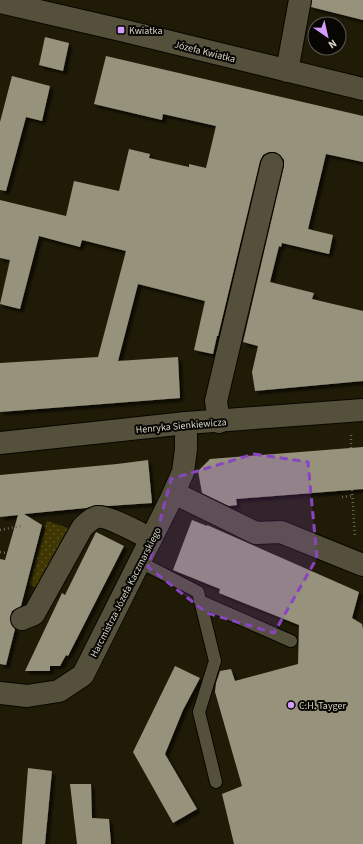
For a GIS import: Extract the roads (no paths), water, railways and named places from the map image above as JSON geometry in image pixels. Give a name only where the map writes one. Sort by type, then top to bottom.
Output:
[{"type":"street","points":[[287,71],[300,0]]},
{"type":"street","name":"Józefa Kwiatka","points":[[0,2],[121,30],[363,90]]},
{"type":"street","points":[[219,422],[216,401],[272,164]]},
{"type":"street","name":"Henryka Sienkiewicza","points":[[0,443],[186,423],[219,422],[363,410]]},
{"type":"street","name":"Harcmistrza Józefa Kaczmarskiego","points":[[0,693],[27,696],[59,691],[84,675],[183,472],[186,449],[186,423]]},
{"type":"street","points":[[174,493],[256,533],[281,532],[360,564]]},
{"type":"street","points":[[22,619],[34,614],[82,528],[88,522],[97,517],[108,519],[151,539]]},
{"type":"lane","points":[[140,562],[198,592],[215,661],[198,712],[216,782]]},
{"type":"lane","points":[[200,601],[291,641]]},
{"type":"place","name":"Kwiatka","points":[[121,30]]},
{"type":"place","name":"C.H. Tayger","points":[[291,705]]}]
